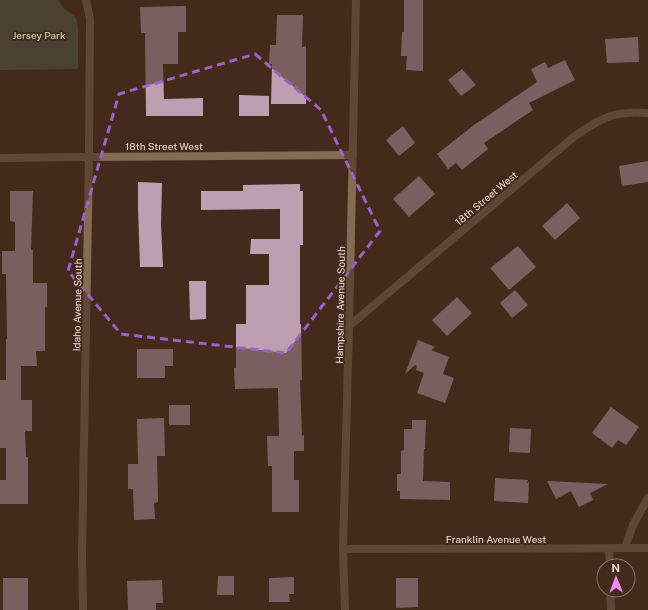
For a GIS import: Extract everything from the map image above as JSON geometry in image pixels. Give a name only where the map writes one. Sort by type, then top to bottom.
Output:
[{"type":"street","name":"Idaho Avenue South","points":[[83,610],[82,538],[90,19],[86,0]]},
{"type":"street","name":"Hampshire Avenue South","points":[[345,610],[343,549],[356,0]]},
{"type":"street","name":"18th Street West","points":[[349,326],[575,136],[607,117],[628,113],[648,113]]},
{"type":"street","name":"18th Street West","points":[[0,158],[353,155]]},
{"type":"street","points":[[625,548],[633,525],[648,498]]},
{"type":"street","points":[[609,548],[610,558]]},
{"type":"street","name":"Franklin Avenue West","points":[[343,549],[648,548]]},
{"type":"street","points":[[610,598],[611,610]]},
{"type":"highlighted area","points":[[255,54],[321,110],[380,231],[286,353],[121,334],[68,271],[119,94]]},
{"type":"green space","name":"Jersey Park","points":[[0,0],[58,0],[63,8],[74,16],[77,21],[78,69],[0,70]]},
{"type":"building","points":[[404,0],[423,0],[423,71],[406,70],[407,56],[401,56],[402,32],[404,32]]},
{"type":"building","points":[[186,6],[186,32],[178,32],[178,64],[163,64],[164,99],[203,98],[203,116],[146,116],[145,33],[141,33],[140,7]]},
{"type":"building","points":[[277,15],[303,15],[302,47],[306,46],[306,104],[271,104],[272,64],[269,64],[270,45],[276,45]]},
{"type":"building","points":[[638,37],[639,62],[607,63],[605,39]]},
{"type":"building","points":[[565,60],[575,80],[529,103],[533,110],[484,143],[488,149],[462,170],[456,163],[448,169],[437,154],[474,125],[537,82],[531,69],[545,62],[548,68]]},
{"type":"building","points":[[462,69],[476,85],[461,96],[448,80]]},
{"type":"building","points":[[239,95],[269,96],[269,116],[239,116]]},
{"type":"building","points":[[403,126],[415,143],[399,156],[386,140]]},
{"type":"building","points":[[648,161],[648,182],[622,186],[619,166]]},
{"type":"building","points":[[419,176],[435,194],[409,217],[393,199]]},
{"type":"building","points":[[138,182],[162,183],[161,225],[163,267],[140,267]]},
{"type":"building","points":[[300,184],[300,191],[303,191],[303,245],[300,245],[302,380],[300,380],[304,451],[294,451],[294,480],[299,480],[299,512],[272,512],[272,466],[268,466],[267,436],[279,436],[278,388],[235,389],[234,368],[236,368],[236,324],[246,324],[246,285],[269,285],[269,254],[250,254],[251,239],[280,239],[280,209],[201,210],[201,191],[243,191],[243,185]]},
{"type":"building","points":[[10,191],[33,191],[31,250],[33,250],[33,283],[47,283],[47,307],[45,307],[45,351],[36,351],[37,366],[21,366],[21,400],[32,400],[32,431],[25,431],[26,457],[28,457],[28,504],[0,504],[0,480],[6,480],[6,448],[0,448],[0,380],[6,380],[7,339],[6,274],[2,274],[2,251],[15,251],[15,222],[10,221]]},
{"type":"building","points":[[567,203],[580,218],[555,240],[542,226]]},
{"type":"building","points":[[518,246],[536,267],[509,290],[490,268]]},
{"type":"building","points":[[189,281],[206,281],[206,319],[190,320]]},
{"type":"building","points":[[515,290],[528,305],[512,318],[500,303]]},
{"type":"building","points":[[457,297],[472,313],[447,336],[432,320]]},
{"type":"building","points":[[418,340],[435,347],[431,350],[449,357],[443,374],[454,378],[445,403],[417,393],[424,373],[416,370],[417,366],[415,365],[405,374]]},
{"type":"building","points":[[137,349],[173,349],[173,366],[165,366],[165,378],[137,378]]},
{"type":"building","points":[[169,405],[190,405],[190,425],[169,425]]},
{"type":"building","points":[[611,407],[639,427],[626,445],[618,440],[612,448],[592,433]]},
{"type":"building","points":[[164,418],[165,456],[157,456],[158,502],[154,503],[155,519],[134,520],[133,489],[128,489],[128,464],[138,464],[137,419]]},
{"type":"building","points":[[412,420],[426,420],[423,481],[450,482],[450,500],[400,499],[400,491],[397,491],[397,474],[401,474],[401,451],[404,450],[404,429],[412,429]]},
{"type":"building","points":[[510,428],[531,429],[530,453],[509,452]]},
{"type":"building","points":[[495,478],[528,480],[528,503],[494,501]]},
{"type":"building","points":[[547,481],[608,484],[590,493],[593,500],[579,507],[571,491],[556,499]]},
{"type":"building","points":[[218,576],[234,576],[234,595],[217,595]]},
{"type":"building","points":[[294,577],[294,594],[289,594],[290,602],[269,602],[269,578]]},
{"type":"building","points":[[3,578],[28,578],[28,610],[3,610]]},
{"type":"building","points":[[396,578],[418,578],[418,607],[396,608]]},
{"type":"building","points":[[162,580],[163,603],[156,603],[156,610],[128,610],[127,581]]}]
